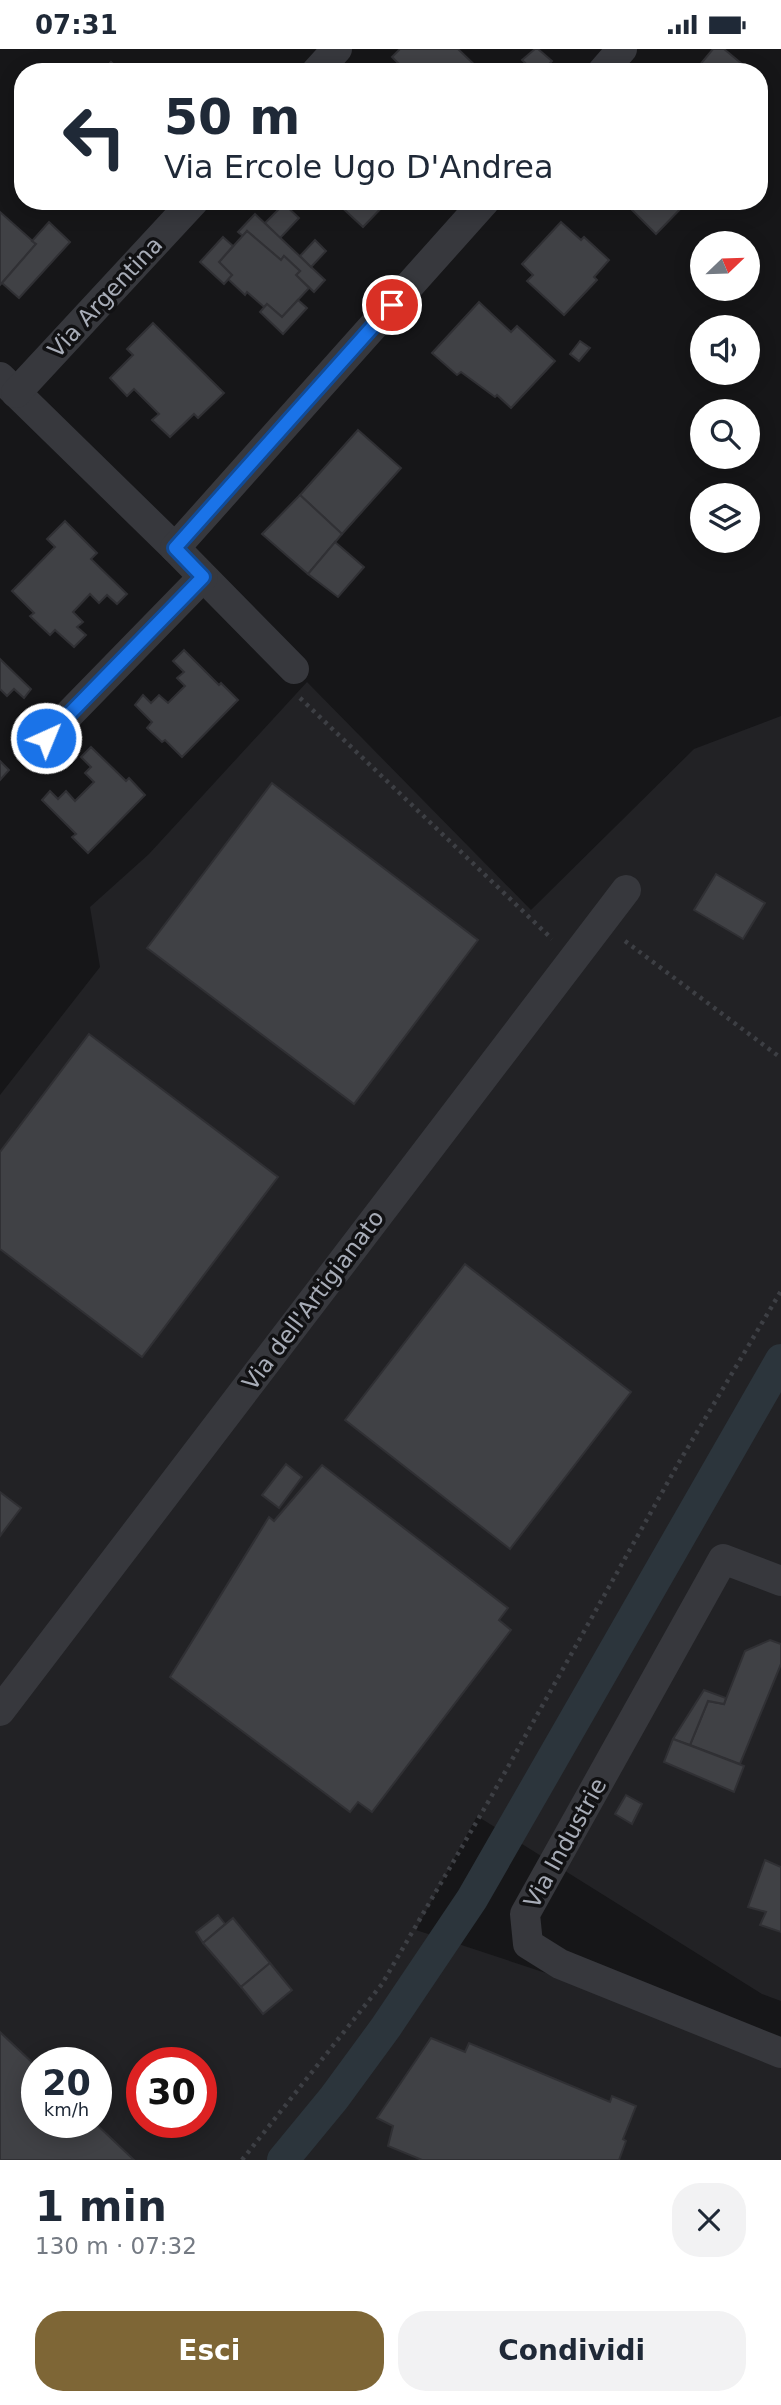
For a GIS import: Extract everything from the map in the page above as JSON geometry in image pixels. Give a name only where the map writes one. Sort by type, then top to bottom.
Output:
[{"type":"street","points":[[324,63],[337,49]]},
{"type":"street","points":[[610,63],[622,49]]},
{"type":"street","name":"Via Argentina","points":[[8,385],[185,210]]},
{"type":"street","points":[[175,548],[477,210]]},
{"type":"street","points":[[8,385],[294,669]]},
{"type":"street","points":[[46,738],[203,577]]},
{"type":"street","name":"Via dell'Artigianato","points":[[0,1711],[626,890]]},
{"type":"street","name":"Via Industrie","points":[[781,1581],[723,1559],[525,1914],[528,1944],[561,1964],[781,2053]]},
{"type":"path","points":[[294,669],[292,690],[553,940]]},
{"type":"path","points":[[615,935],[781,1058]]},
{"type":"path","points":[[242,2160],[382,1984],[491,1797],[678,1464],[781,1291]]},
{"type":"shaded area","points":[[307,682],[531,910],[694,749],[781,716],[781,2001],[762,1994],[477,1816],[416,1930],[658,2010],[781,2059],[781,2160],[0,2160],[0,1095],[100,967],[90,907],[149,854]]},
{"type":"building","points":[[400,49],[458,49],[473,63],[398,63],[392,57]]},
{"type":"building","points":[[538,49],[552,61],[525,63],[522,60]]},
{"type":"building","points":[[713,49],[724,49],[741,63],[701,63]]},
{"type":"building","points":[[278,210],[290,210],[299,218],[280,238],[265,223]]},
{"type":"building","points":[[345,210],[379,210],[363,227]]},
{"type":"building","points":[[632,210],[679,210],[656,234]]},
{"type":"building","points":[[0,212],[36,244],[0,285]]},
{"type":"building","points":[[255,214],[325,280],[314,292],[296,275],[300,271],[284,256],[281,260],[247,231],[243,236],[238,232]]},
{"type":"building","points":[[49,222],[70,242],[19,298],[2,283],[36,244],[32,241]]},
{"type":"building","points":[[561,222],[581,240],[584,237],[609,260],[594,277],[597,280],[564,315],[527,281],[533,275],[522,264]]},
{"type":"building","points":[[247,231],[281,260],[284,256],[300,271],[296,275],[309,288],[282,317],[267,304],[264,307],[247,292],[245,295],[228,279],[232,275],[219,262]]},
{"type":"building","points":[[223,237],[233,246],[219,262],[232,275],[224,284],[200,262]]},
{"type":"building","points":[[315,240],[326,251],[311,267],[300,256]]},
{"type":"building","points":[[298,300],[307,308],[283,334],[260,312],[267,304],[282,317]]},
{"type":"building","points":[[479,302],[511,332],[517,326],[555,361],[511,408],[497,395],[495,397],[461,372],[457,375],[432,353]]},
{"type":"building","points":[[153,323],[224,393],[198,418],[194,414],[170,437],[152,420],[159,414],[134,389],[127,396],[110,378],[133,355],[127,349]]},
{"type":"building","points":[[580,341],[590,348],[579,361],[570,354]]},
{"type":"building","points":[[358,430],[401,468],[342,534],[300,495]]},
{"type":"building","points":[[300,495],[342,534],[308,574],[262,534]]},
{"type":"building","points":[[65,521],[97,553],[91,559],[127,594],[117,604],[107,595],[99,603],[90,594],[73,612],[83,622],[77,627],[86,635],[74,647],[55,630],[50,635],[30,616],[34,613],[12,591],[55,547],[47,539]]},
{"type":"building","points":[[335,542],[364,567],[338,597],[308,574]]},
{"type":"building","points":[[184,650],[238,700],[182,757],[165,740],[162,742],[147,728],[152,722],[135,705],[143,695],[151,703],[159,695],[168,703],[185,686],[177,678],[184,672],[173,661]]},
{"type":"building","points":[[0,659],[31,689],[24,698],[14,689],[7,696],[0,689]]},
{"type":"building","points":[[91,747],[126,781],[129,778],[145,795],[88,853],[72,837],[76,834],[42,800],[50,791],[58,799],[66,791],[75,801],[94,782],[85,773],[91,767],[81,757]]},
{"type":"building","points":[[0,761],[9,770],[0,780]]},
{"type":"building","points":[[272,783],[478,940],[354,1104],[147,948]]},
{"type":"building","points":[[716,874],[765,903],[743,939],[694,910]]},
{"type":"building","points":[[89,1034],[278,1177],[142,1357],[0,1249],[0,1152]]},
{"type":"building","points":[[465,1264],[631,1392],[510,1549],[345,1420]]},
{"type":"building","points":[[286,1464],[302,1477],[279,1508],[262,1495]]},
{"type":"building","points":[[322,1465],[508,1608],[499,1620],[511,1630],[372,1812],[358,1802],[350,1812],[170,1677],[269,1517],[274,1521]]},
{"type":"building","points":[[0,1492],[21,1508],[0,1536]]},
{"type":"building","points":[[770,1640],[781,1644],[781,1664],[740,1764],[690,1745],[708,1701],[724,1704],[745,1651]]},
{"type":"building","points":[[704,1690],[726,1698],[724,1704],[708,1701],[690,1745],[673,1739]]},
{"type":"building","points":[[673,1739],[744,1766],[734,1792],[664,1762]]},
{"type":"building","points":[[626,1795],[642,1804],[632,1824],[615,1814]]},
{"type":"building","points":[[765,1860],[781,1867],[781,1932],[760,1925],[766,1912],[748,1907]]},
{"type":"building","points":[[218,1915],[225,1924],[203,1943],[196,1932]]},
{"type":"building","points":[[233,1918],[270,1963],[241,1987],[203,1943]]},
{"type":"building","points":[[270,1963],[292,1990],[263,2014],[241,1987]]},
{"type":"building","points":[[0,2032],[21,2052],[21,2138],[111,2138],[134,2160],[0,2160]]},
{"type":"building","points":[[431,2038],[465,2052],[469,2043],[610,2102],[612,2096],[636,2106],[623,2139],[626,2141],[619,2160],[422,2160],[388,2146],[393,2126],[377,2118]]},
{"type":"waterway","points":[[283,2160],[334,2098],[386,2027],[472,1899],[781,1360]]},
{"type":"route","points":[[46,738],[203,577],[175,548],[392,305]]}]
